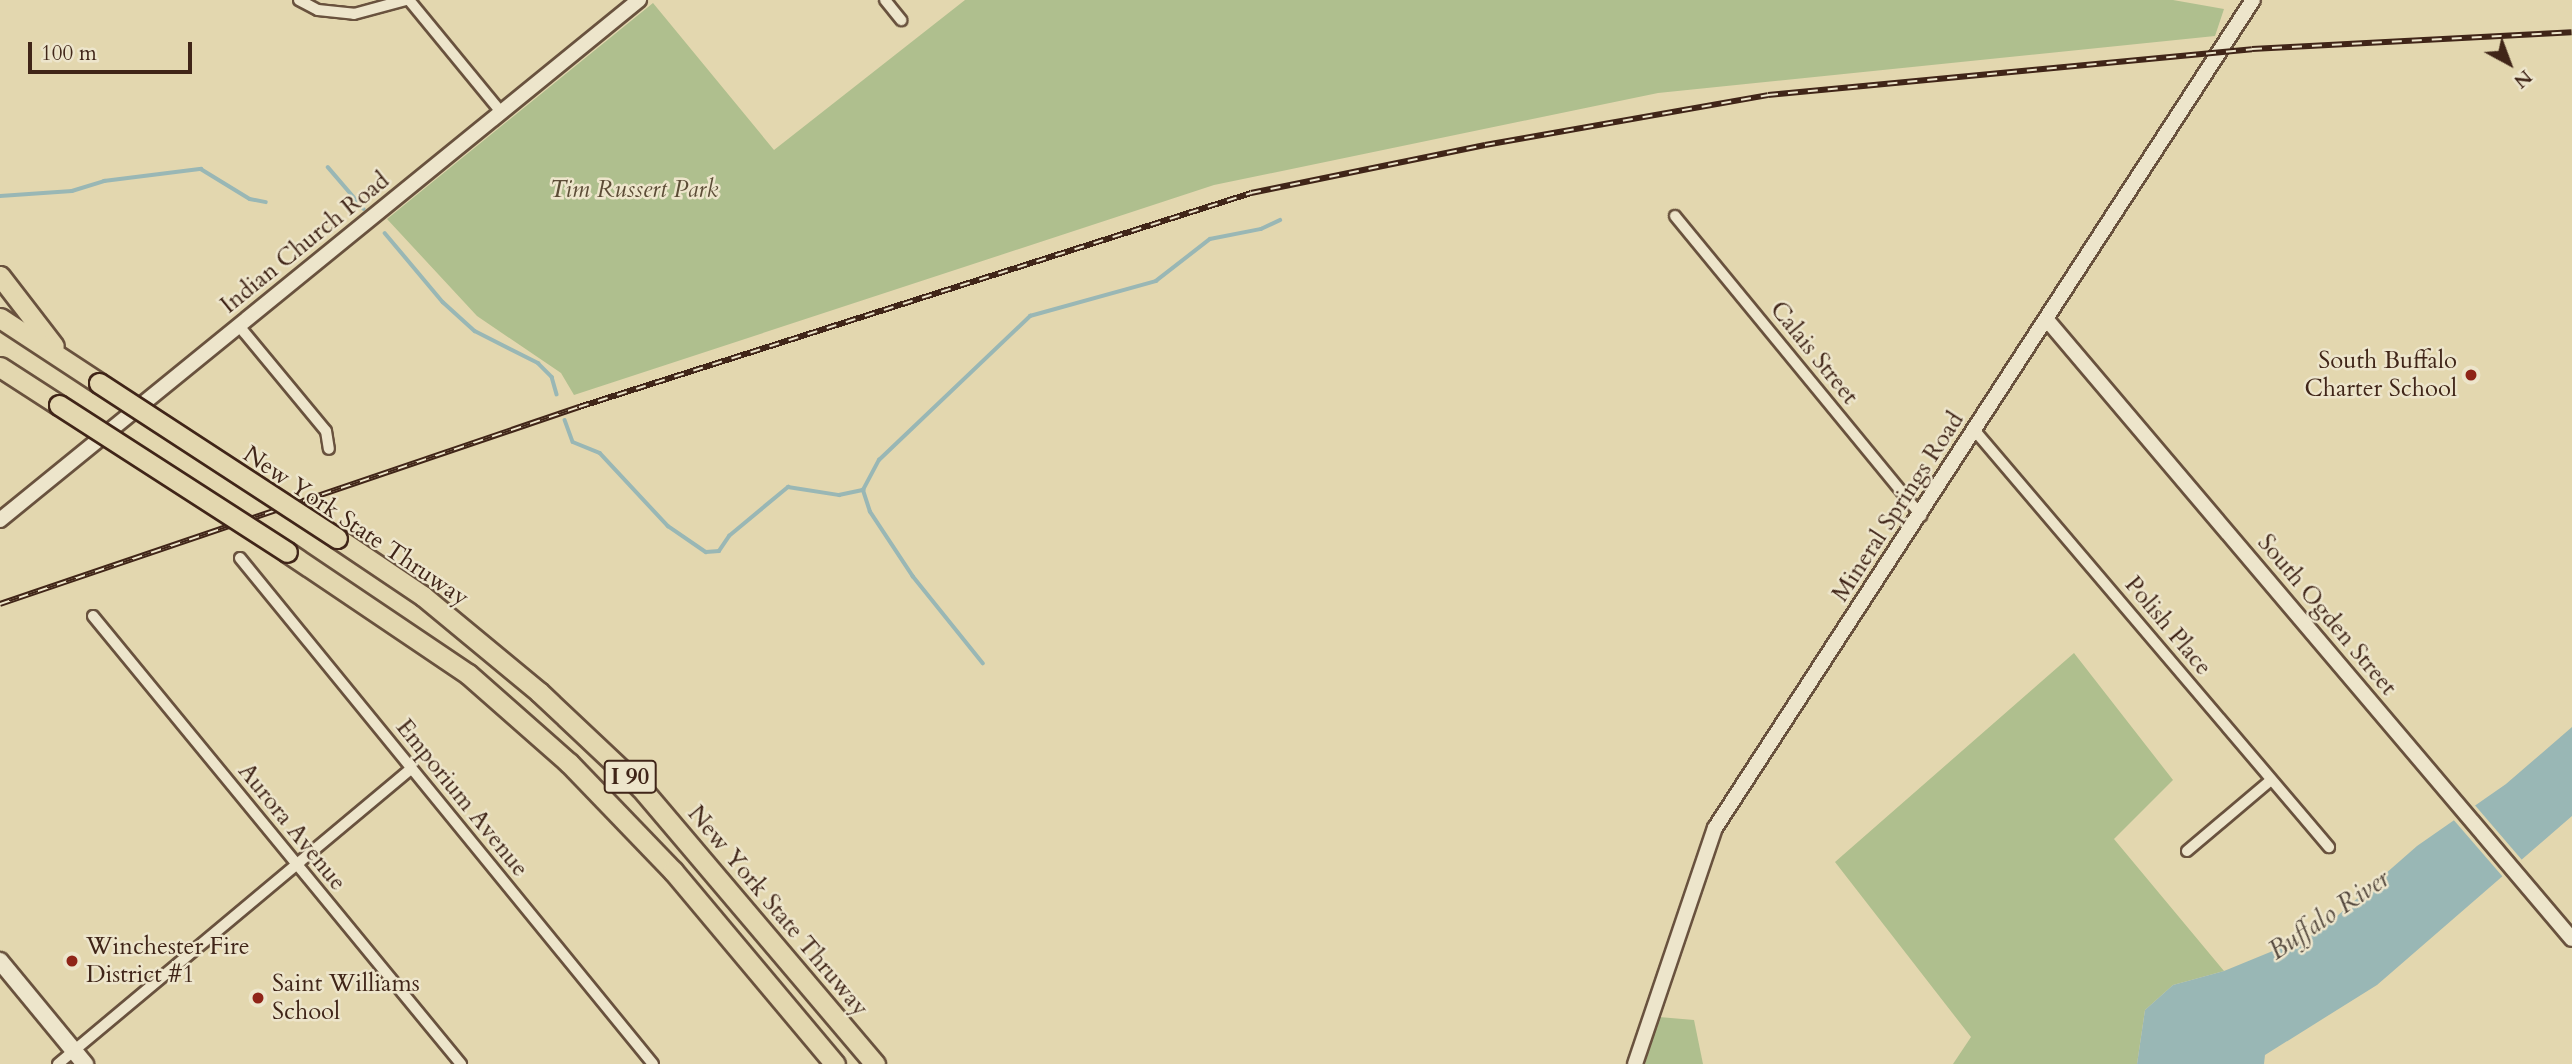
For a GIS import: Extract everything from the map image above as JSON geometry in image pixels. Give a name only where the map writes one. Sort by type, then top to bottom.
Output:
[{"type":"highway","points":[[0,276],[72,364]]},
{"type":"highway","name":"New York State Thruway","points":[[0,318],[423,596],[539,692],[641,788],[875,1064]]},
{"type":"highway","name":"I 90","points":[[0,367],[286,552],[468,674],[569,763],[673,871],[835,1064]]},
{"type":"main road","points":[[0,961],[85,1064]]},
{"type":"street","points":[[299,0],[318,10],[354,14],[407,0],[501,112]]},
{"type":"street","name":"Indian Church Road","points":[[0,520],[639,0]]},
{"type":"street","points":[[885,0],[901,20]]},
{"type":"street","name":"Mineral Springs Road","points":[[1635,1064],[1715,828],[1976,432],[2253,0]]},
{"type":"street","name":"Calais Street","points":[[1675,216],[1921,516]]},
{"type":"street","name":"South Ogden Street","points":[[2048,321],[2572,939]]},
{"type":"street","points":[[239,326],[326,431],[329,449]]},
{"type":"street","name":"Polish Place","points":[[1976,432],[2329,847]]},
{"type":"street","name":"Emporium Avenue","points":[[240,558],[653,1064]]},
{"type":"street","name":"Aurora Avenue","points":[[93,616],[461,1064]]},
{"type":"street","points":[[58,1064],[411,769]]},
{"type":"street","points":[[2187,851],[2271,779]]},
{"type":"green space","name":"Tim Russert Park","points":[[965,0],[2173,0],[2224,9],[2215,36],[1658,93],[1214,185],[574,395],[561,373],[477,316],[387,219],[653,3],[774,150]]},
{"type":"green space","points":[[2074,653],[2173,780],[2114,839],[2224,971],[2173,985],[2145,1010],[2137,1064],[1953,1064],[1971,1037],[1835,862]]},
{"type":"green space","points":[[1659,1017],[1694,1020],[1703,1064],[1645,1064]]},
{"type":"water","points":[[2572,727],[2572,816],[2377,985],[2265,1055],[2264,1064],[2137,1064],[2145,1010],[2173,985],[2224,971],[2319,932],[2417,846],[2506,784]]},
{"type":"pier","points":[[2473,803],[2522,860],[2503,877],[2452,818]]},
{"type":"waterway","points":[[328,167],[364,209]]},
{"type":"waterway","points":[[0,196],[72,191],[104,181],[201,169],[250,199],[266,202]]},
{"type":"waterway","points":[[983,664],[913,577],[870,512],[863,490],[879,460],[1030,316],[1156,281],[1210,239],[1261,229],[1280,220]]},
{"type":"waterway","points":[[385,233],[443,302],[475,331],[538,363],[552,377],[557,394]]},
{"type":"waterway","points":[[565,420],[573,442],[600,453],[668,526],[706,552],[719,551],[729,536],[788,487],[839,495],[863,490]]},
{"type":"railway","points":[[0,604],[579,407],[1251,193],[1485,145],[1768,95],[2252,49],[2572,32]]},
{"type":"place","name":"South Buffalo Charter School","points":[[2471,375]]},
{"type":"place","name":"Winchester Fire District #1","points":[[72,961]]},
{"type":"place","name":"Saint Williams School","points":[[258,998]]},
{"type":"water label","name":"Buffalo River","points":[[2329,915]]}]
